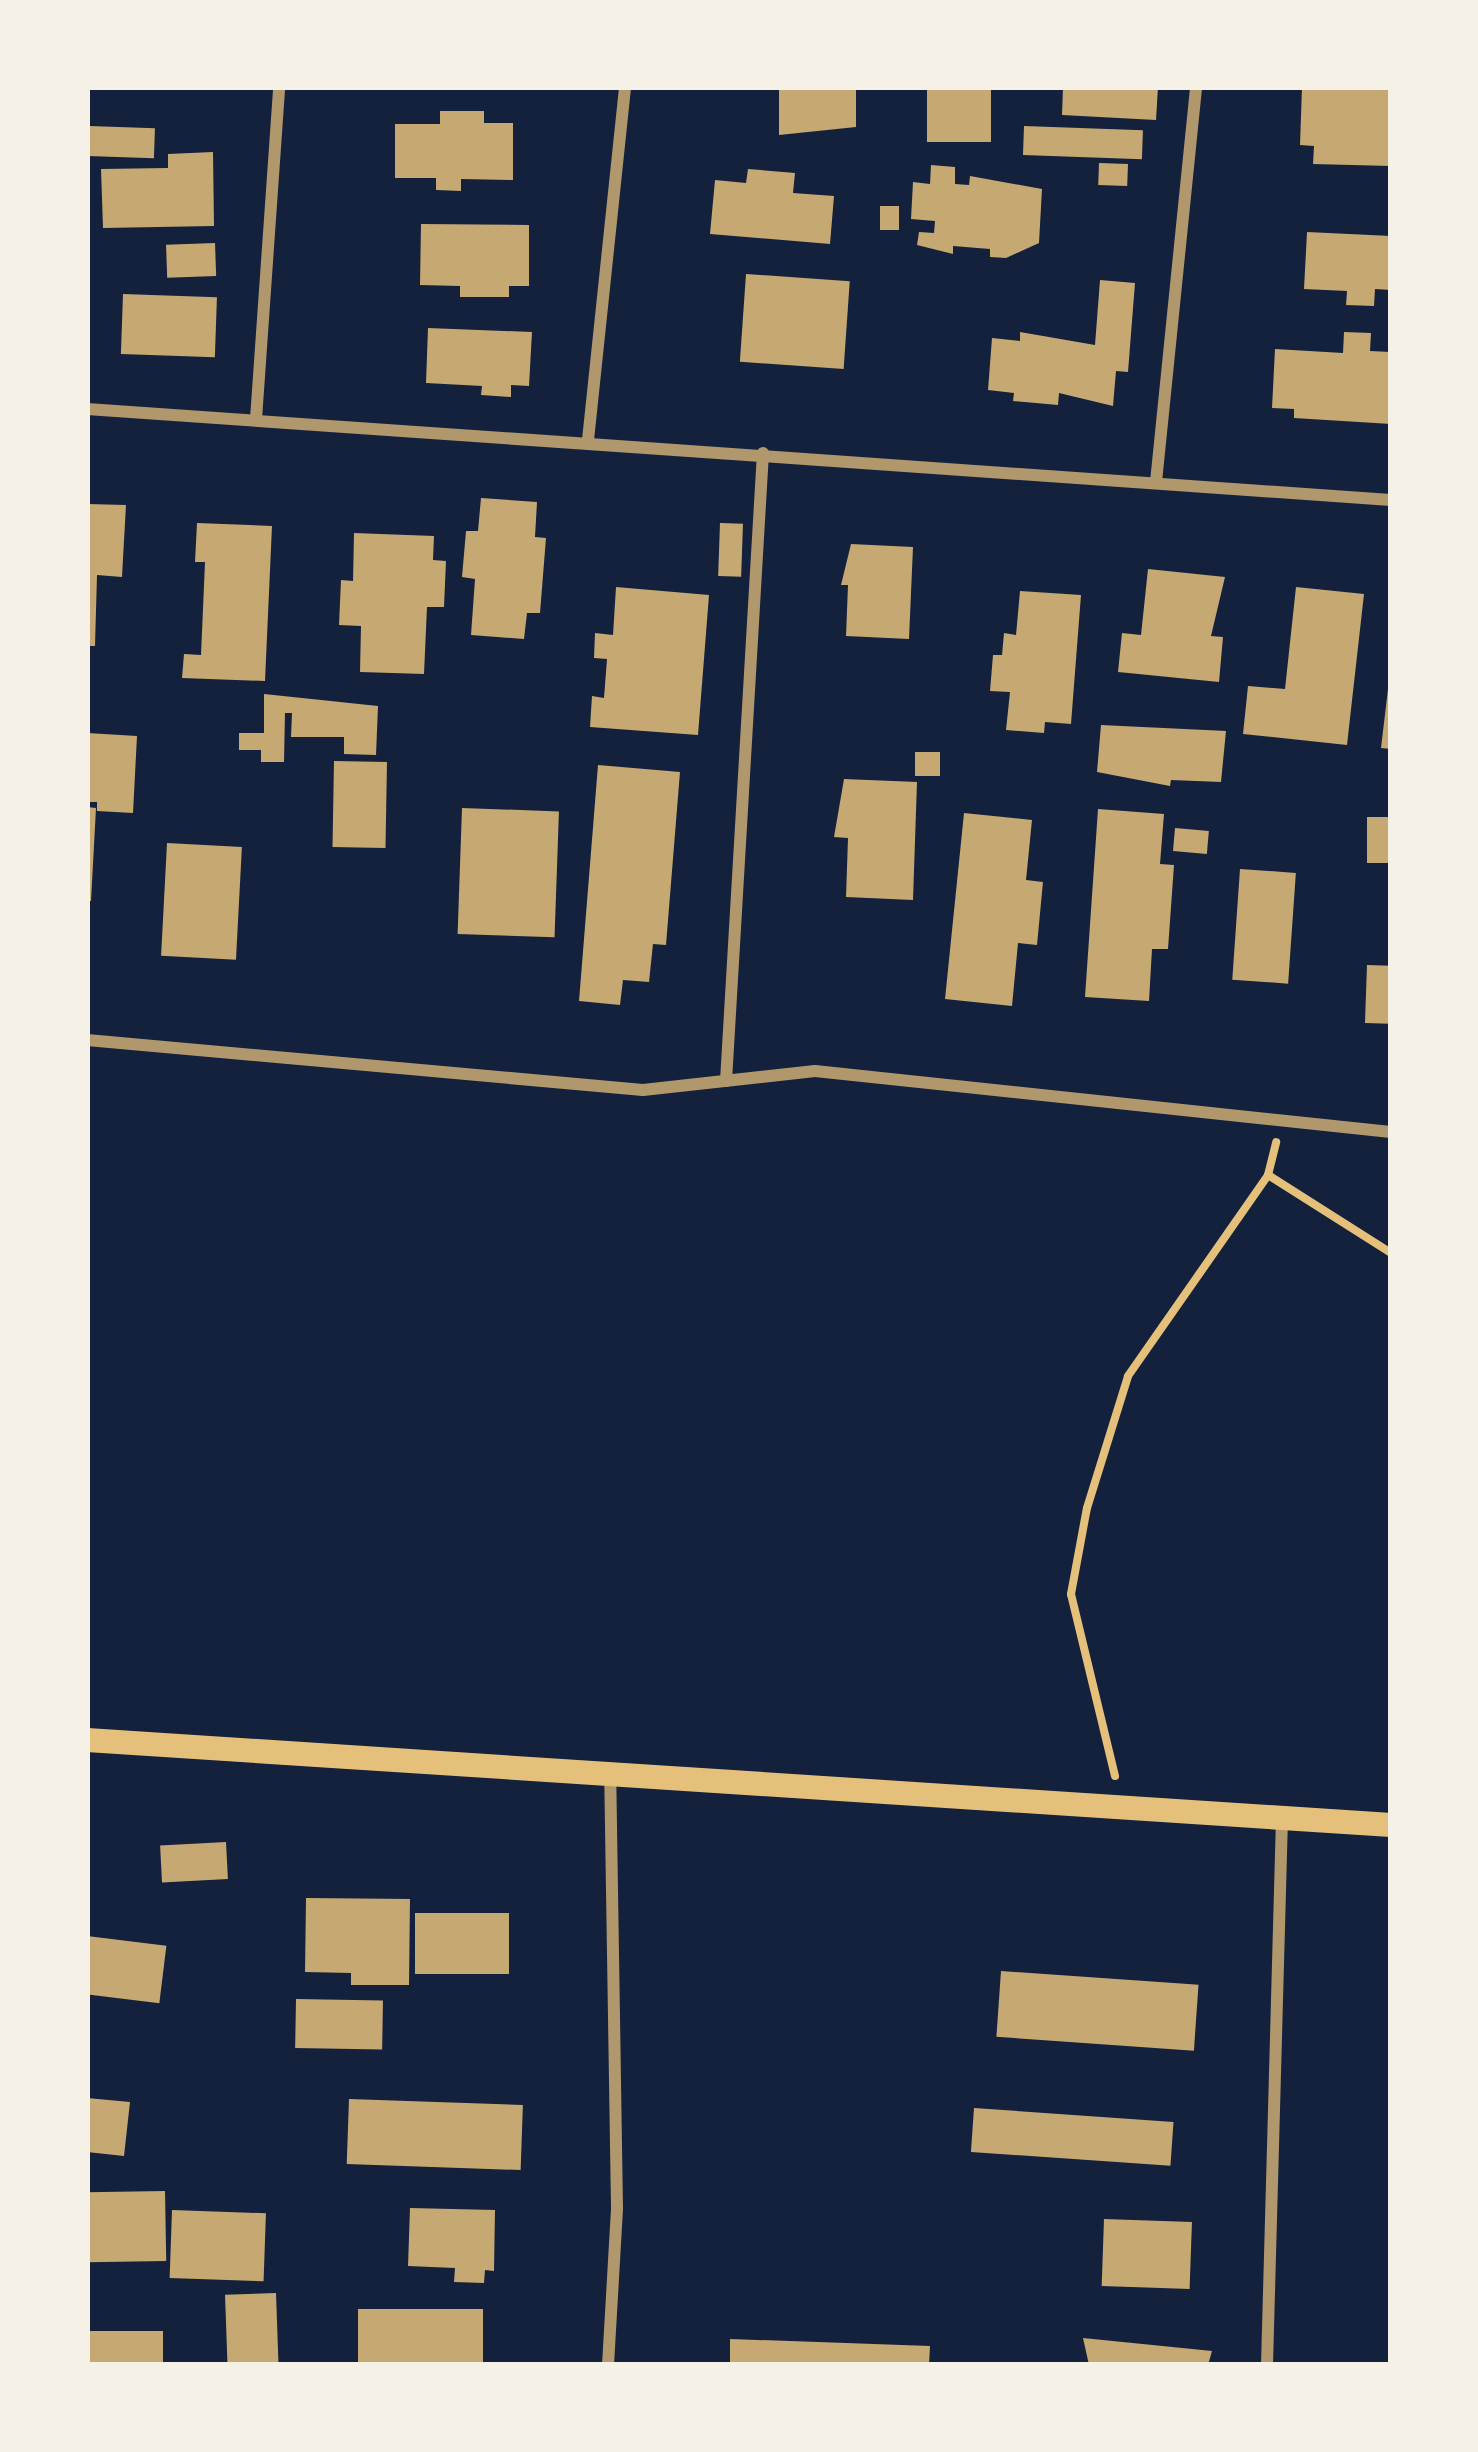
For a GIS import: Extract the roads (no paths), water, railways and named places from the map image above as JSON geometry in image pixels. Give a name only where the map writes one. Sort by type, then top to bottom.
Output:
[{"type":"main road","points":[[87,1740],[1391,1825]]},
{"type":"street","points":[[256,419],[279,87]]},
{"type":"street","points":[[588,440],[626,87]]},
{"type":"street","points":[[1156,482],[1196,87]]},
{"type":"street","points":[[87,409],[588,440],[1391,500]]},
{"type":"street","points":[[726,1081],[764,453]]},
{"type":"street","points":[[87,1040],[643,1090],[815,1070],[1279,1114],[1391,1132]]},
{"type":"street","points":[[608,2365],[617,2208],[610,1774]]},
{"type":"street","points":[[1267,2365],[1282,1818]]}]
